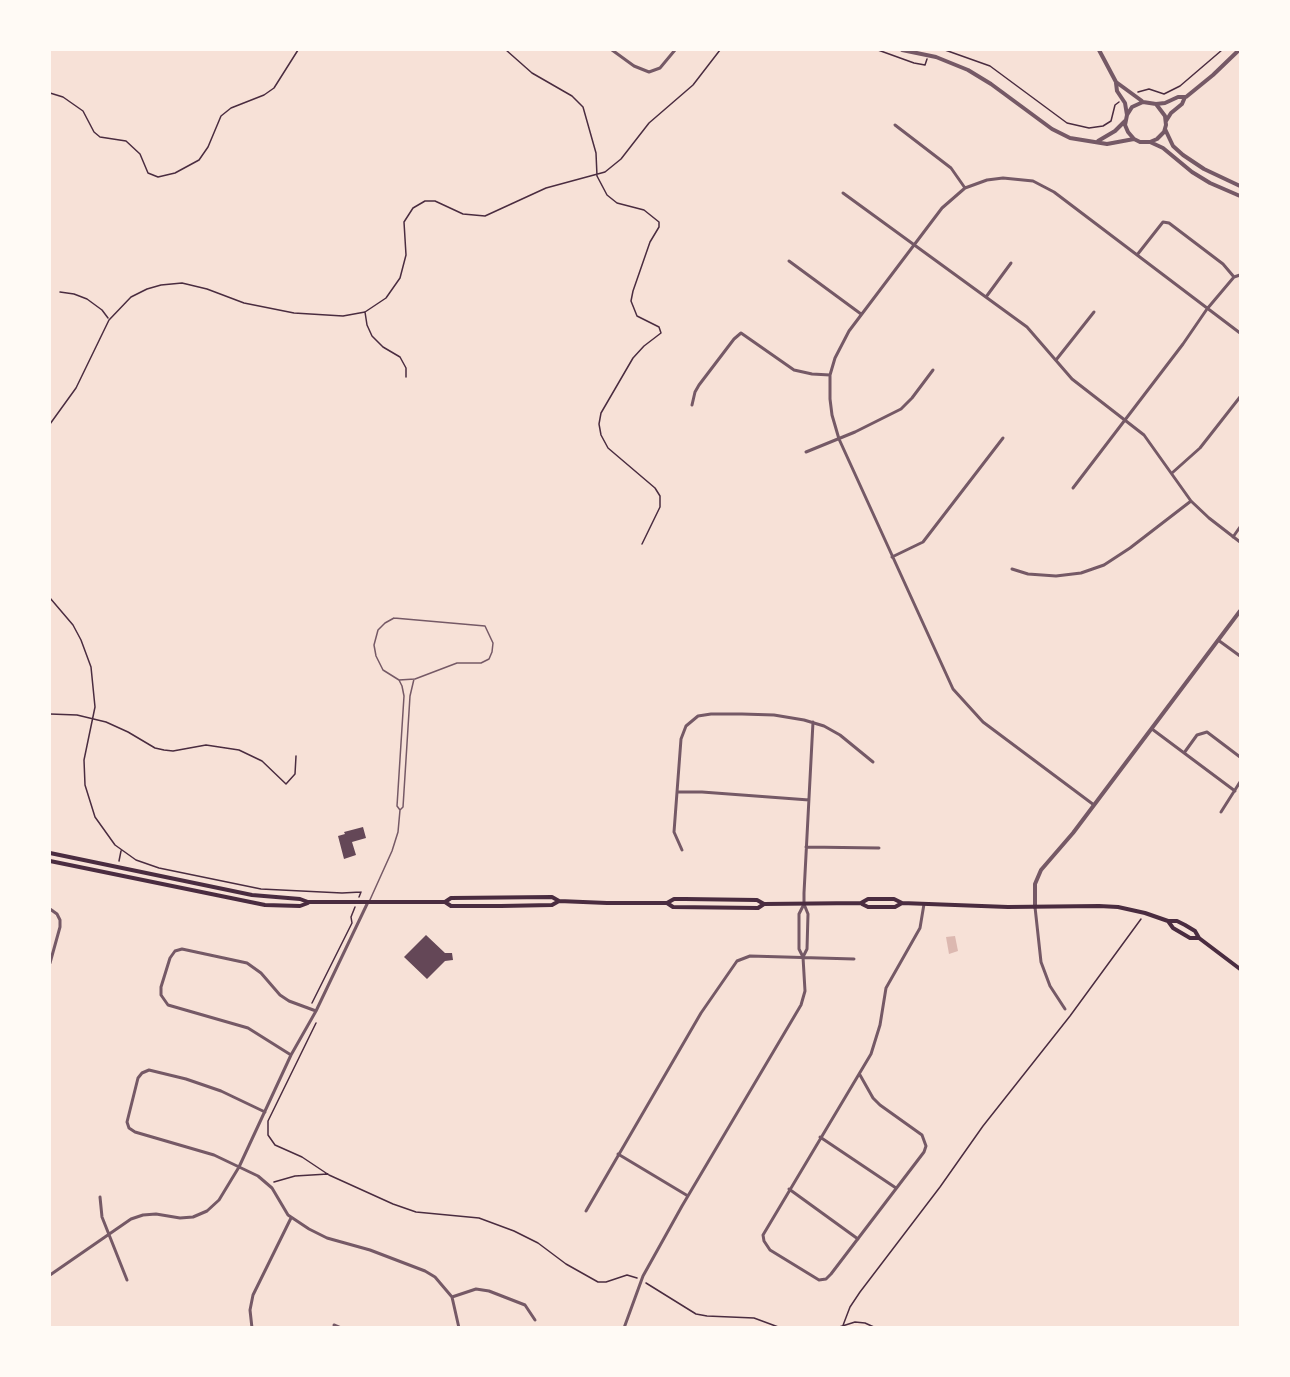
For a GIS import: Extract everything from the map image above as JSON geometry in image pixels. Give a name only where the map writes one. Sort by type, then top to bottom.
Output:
[{"type":"main road","points":[[50,853],[252,895],[300,899],[308,903]]},
{"type":"main road","points":[[50,861],[265,904],[300,906],[308,903],[445,902],[451,906],[524,906],[552,905],[559,901]]},
{"type":"main road","points":[[445,902],[451,898],[552,897],[559,901],[667,903],[674,907],[758,908],[764,904]]},
{"type":"main road","points":[[667,903],[674,899],[756,900],[764,904],[861,903],[868,899],[894,899],[902,903],[1035,907],[1099,906],[1145,914],[1168,921],[1178,921],[1196,931],[1199,938],[1240,969]]},
{"type":"main road","points":[[861,903],[868,907],[895,908],[902,903]]},
{"type":"main road","points":[[1168,921],[1173,928],[1190,938],[1199,938]]},
{"type":"street","points":[[612,50],[634,66],[649,72],[660,68],[675,50]]},
{"type":"street","points":[[902,50],[936,57],[980,77],[1060,134],[1077,140],[1107,144],[1134,139]]},
{"type":"street","points":[[936,57],[938,50]]},
{"type":"street","points":[[1099,50],[1116,82],[1117,91],[1125,103],[1126,128],[1134,139],[1140,142],[1150,142],[1163,148],[1184,167],[1210,183],[1240,196]]},
{"type":"street","points":[[1166,122],[1186,97],[1239,50]]},
{"type":"street","points":[[1116,82],[1143,102],[1165,104],[1178,97],[1186,97]]},
{"type":"street","points":[[1097,142],[1115,131],[1132,107],[1143,102]]},
{"type":"street","points":[[1150,142],[1159,137],[1166,122],[1164,113],[1156,104]]},
{"type":"street","points":[[895,125],[951,168],[965,188]]},
{"type":"street","points":[[1165,128],[1170,142],[1183,154],[1204,169],[1240,186]]},
{"type":"street","points":[[1094,805],[983,722],[953,689],[839,439],[832,415],[830,375],[835,358],[843,340],[861,314],[942,208],[965,188],[995,178],[1033,181],[1054,192],[1240,333]]},
{"type":"street","points":[[843,194],[1027,327],[1072,379],[1144,435],[1191,501],[1240,542]]},
{"type":"street","points":[[1137,255],[1163,222],[1169,223],[1223,264],[1234,277]]},
{"type":"street","points":[[789,261],[861,314]]},
{"type":"street","points":[[986,297],[1011,263]]},
{"type":"street","points":[[1073,488],[1207,309],[1234,277],[1240,275]]},
{"type":"street","points":[[1056,360],[1094,312]]},
{"type":"street","points":[[692,405],[699,385],[741,333],[794,370],[830,375]]},
{"type":"street","points":[[806,452],[888,417],[901,409],[933,370]]},
{"type":"street","points":[[1172,473],[1200,448],[1240,397]]},
{"type":"street","points":[[892,557],[923,542],[1004,438]]},
{"type":"street","points":[[1012,569],[1028,574],[1048,576],[1070,575],[1092,569],[1118,557],[1191,501]]},
{"type":"street","points":[[1233,537],[1240,527]]},
{"type":"street","points":[[1065,1010],[1050,986],[1041,962],[1034,888],[1038,875],[1152,729],[1240,610]]},
{"type":"street","points":[[1218,640],[1240,656]]},
{"type":"street","points":[[682,850],[674,832],[682,732],[689,722],[698,716],[711,714],[774,715],[813,722],[840,735],[873,762]]},
{"type":"street","points":[[803,957],[807,949],[808,914],[804,904],[813,722]]},
{"type":"street","points":[[1152,729],[1235,791]]},
{"type":"street","points":[[1184,753],[1197,735],[1207,732],[1240,757]]},
{"type":"street","points":[[1221,812],[1240,782]]},
{"type":"street","points":[[677,792],[809,800]]},
{"type":"street","points":[[806,847],[879,848]]},
{"type":"street","points":[[50,1275],[130,1219],[156,1214],[180,1218],[193,1216],[207,1211],[219,1200],[238,1167],[291,1055],[316,1011],[368,902]]},
{"type":"street","points":[[860,1075],[869,1093],[880,1105],[918,1131],[925,1140],[926,1146],[924,1152],[858,1239],[826,1279],[819,1280],[770,1250],[763,1235],[871,1054],[885,988],[921,928],[924,903]]},
{"type":"street","points":[[632,1328],[625,1326],[643,1276],[801,1005],[805,991],[803,957],[799,949],[799,914],[804,904]]},
{"type":"street","points":[[50,909],[57,914],[60,920],[50,963]]},
{"type":"street","points":[[291,1055],[248,1028],[168,1005],[161,995],[161,987],[170,958],[175,951],[182,949],[247,963],[261,973],[280,995],[316,1011]]},
{"type":"street","points":[[586,1211],[701,1013],[731,967],[743,957],[750,956],[854,959]]},
{"type":"street","points":[[265,1112],[221,1091],[149,1070],[138,1078],[127,1122],[129,1128],[135,1132],[214,1155],[258,1176],[268,1185],[291,1218],[298,1224],[327,1238],[391,1257],[425,1271],[452,1297],[459,1328]]},
{"type":"street","points":[[820,1137],[896,1189]]},
{"type":"street","points":[[618,1154],[688,1196]]},
{"type":"street","points":[[789,1189],[858,1239]]},
{"type":"street","points":[[100,1197],[100,1211],[127,1280]]},
{"type":"street","points":[[252,1328],[250,1310],[253,1295],[291,1218]]},
{"type":"street","points":[[452,1297],[476,1289],[489,1291],[525,1305],[535,1320]]},
{"type":"street","points":[[334,1325],[341,1328]]},
{"type":"lane","points":[[399,680],[415,679],[457,663],[481,663],[489,659],[493,643],[486,626],[394,618],[385,623],[375,637],[376,656],[383,670],[399,680],[404,696],[397,806],[400,810]]},
{"type":"lane","points":[[368,902],[398,832],[400,810],[403,807],[410,696],[415,679]]},
{"type":"path","points":[[50,93],[63,97],[83,111],[94,132],[100,137],[126,141],[140,154],[148,173],[158,177],[175,173],[199,160],[208,147],[221,116],[231,108],[264,95],[274,88],[298,50]]},
{"type":"path","points":[[506,50],[532,73],[572,96],[583,107],[596,153],[597,176],[604,190],[614,201],[647,213],[657,220],[659,227],[649,245],[631,301],[637,316],[658,327],[661,333],[644,345],[631,361],[601,413],[599,424],[601,435],[608,448],[655,488],[660,496],[657,516],[642,544]]},
{"type":"path","points":[[50,424],[76,388],[109,320],[132,297],[161,285],[195,285],[238,302],[303,315],[343,316],[365,312],[386,298],[400,278],[406,259],[404,222],[408,213],[415,207],[428,201],[438,201],[463,214],[484,216],[546,188],[597,176],[619,162],[645,126],[693,85],[720,50]]},
{"type":"path","points":[[878,50],[905,61],[925,65]]},
{"type":"path","points":[[945,50],[990,66],[1063,121],[1071,124],[1089,128],[1103,126],[1111,121],[1115,105],[1120,101]]},
{"type":"path","points":[[1135,91],[1152,90],[1164,94],[1180,86],[1222,50]]},
{"type":"path","points":[[60,292],[78,295],[90,301],[102,310],[109,320]]},
{"type":"path","points":[[365,312],[372,336],[383,347],[402,358],[406,368],[406,377]]},
{"type":"path","points":[[50,598],[73,625],[88,656],[95,696],[94,718],[84,760],[86,795],[95,818],[105,834],[121,850],[142,863],[159,868],[261,889],[361,892]]},
{"type":"path","points":[[50,714],[94,718],[117,727],[146,744],[164,750],[173,751],[206,745],[239,750],[262,761],[286,784],[295,774],[296,756]]},
{"type":"path","points":[[118,867],[121,850]]},
{"type":"path","points":[[843,1326],[860,1292],[1145,914]]},
{"type":"path","points":[[279,1148],[302,1157],[329,1174],[382,1199],[416,1212],[479,1218],[499,1225],[532,1239],[566,1264],[598,1282],[606,1282],[627,1275],[635,1276]]},
{"type":"path","points":[[268,1185],[295,1176],[329,1174]]},
{"type":"path","points":[[647,1283],[696,1314],[754,1318],[781,1328]]},
{"type":"path","points":[[836,1328],[860,1322],[876,1328]]},
{"type":"shaded area","points":[[955,936],[958,951],[949,954],[946,937]]},
{"type":"building","points":[[363,827],[366,838],[352,842],[356,855],[344,859],[338,836]]},
{"type":"building","points":[[426,935],[445,953],[452,953],[453,960],[445,961],[427,979],[404,957]]}]
